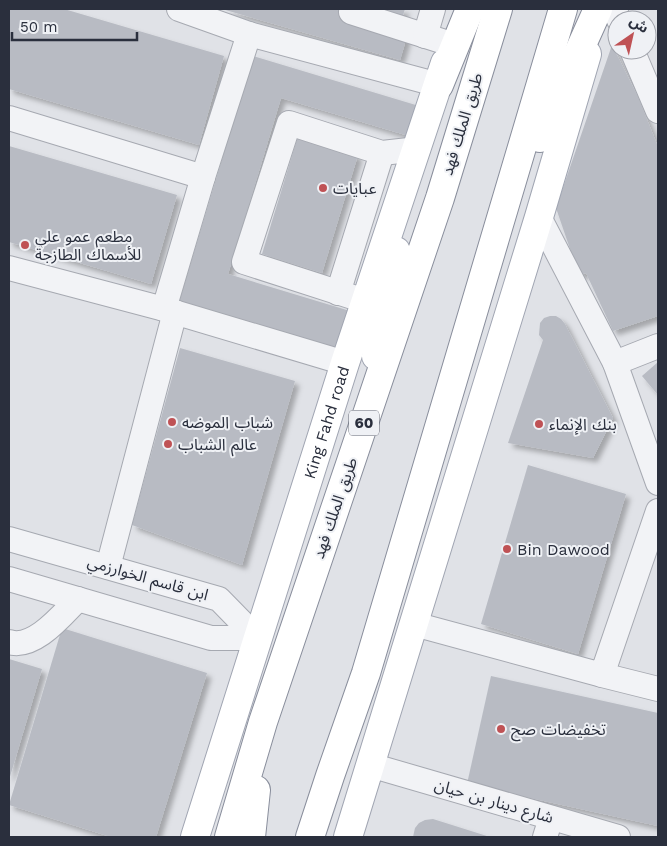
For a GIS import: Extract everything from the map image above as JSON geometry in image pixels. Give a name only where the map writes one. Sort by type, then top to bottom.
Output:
[{"type":"main road","name":"King Fahd road","points":[[195,837],[344,363],[439,85],[461,9]]},
{"type":"main road","points":[[439,85],[470,9]]},
{"type":"main road","name":"طريق الملك فهد","points":[[229,837],[263,722],[440,198],[498,9]]},
{"type":"main road","points":[[310,837],[366,673],[563,9]]},
{"type":"main road","points":[[478,295],[548,117],[599,9]]},
{"type":"main road","points":[[348,837],[539,217],[599,9]]},
{"type":"main road","points":[[358,440],[386,311],[414,160]]},
{"type":"main road","points":[[251,837],[263,722]]},
{"type":"main road","points":[[305,837],[330,776]]},
{"type":"street","points":[[179,9],[248,34],[439,85]]},
{"type":"street","points":[[352,9],[351,12],[451,44]]},
{"type":"street","points":[[425,36],[433,9]]},
{"type":"street","points":[[108,567],[203,177],[248,34]]},
{"type":"street","points":[[636,60],[658,111]]},
{"type":"street","points":[[9,118],[203,177]]},
{"type":"street","points":[[365,301],[244,262],[289,123],[382,153],[414,160]]},
{"type":"street","points":[[338,293],[382,153]]},
{"type":"street","points":[[539,217],[616,363],[658,483]]},
{"type":"street","points":[[9,268],[170,310],[344,363]]},
{"type":"street","points":[[616,363],[658,346]]},
{"type":"street","points":[[602,675],[658,511]]},
{"type":"street","name":"ابن قاسم الخوارزمي","points":[[9,538],[219,599],[257,638]]},
{"type":"street","points":[[9,579],[211,638],[257,638]]},
{"type":"street","points":[[9,642],[30,640],[48,628],[78,599]]},
{"type":"street","points":[[414,624],[658,689]]},
{"type":"street","name":"شارع دينار بن حيان","points":[[370,765],[548,827],[618,837]]},
{"type":"building","points":[[9,9],[64,9],[224,56],[199,145],[9,89]]},
{"type":"building","points":[[222,9],[340,9],[339,13],[408,33],[400,60]]},
{"type":"building","points":[[365,9],[405,9],[401,21]]},
{"type":"building","points":[[253,56],[419,106],[409,136],[281,98],[228,274],[350,311],[338,350],[179,302]]},
{"type":"building","points":[[607,60],[620,60],[638,97],[658,147],[658,316],[613,331],[586,273],[579,275],[556,208]]},
{"type":"building","points":[[298,136],[358,155],[322,273],[262,254]]},
{"type":"building","points":[[9,146],[177,195],[151,284],[9,242]]},
{"type":"building","points":[[556,316],[565,324],[613,418],[593,458],[508,443],[543,340],[539,335],[540,323],[544,318]]},
{"type":"building","points":[[180,348],[295,381],[242,565],[132,525]]},
{"type":"building","points":[[658,362],[658,395],[642,376]]},
{"type":"building","points":[[528,465],[626,494],[578,654],[481,624]]},
{"type":"building","points":[[62,628],[207,673],[156,837],[111,837],[9,805]]},
{"type":"building","points":[[9,659],[42,669],[9,780]]},
{"type":"building","points":[[491,676],[658,713],[658,826],[467,784]]},
{"type":"building","points":[[433,819],[490,837],[413,837],[415,828],[419,823]]},
{"type":"place","name":"عبايات","points":[[323,188]]},
{"type":"place","name":"مطعم عمو علي للأسماك الطازجة","points":[[25,245]]},
{"type":"place","name":"شباب الموضه","points":[[172,422]]},
{"type":"place","name":"بنك الإنماء","points":[[539,424]]},
{"type":"place","name":"عالم الشباب","points":[[168,444]]},
{"type":"place","name":"Bin Dawood","points":[[507,549]]},
{"type":"place","name":"تخفيضات صح","points":[[501,729]]}]
